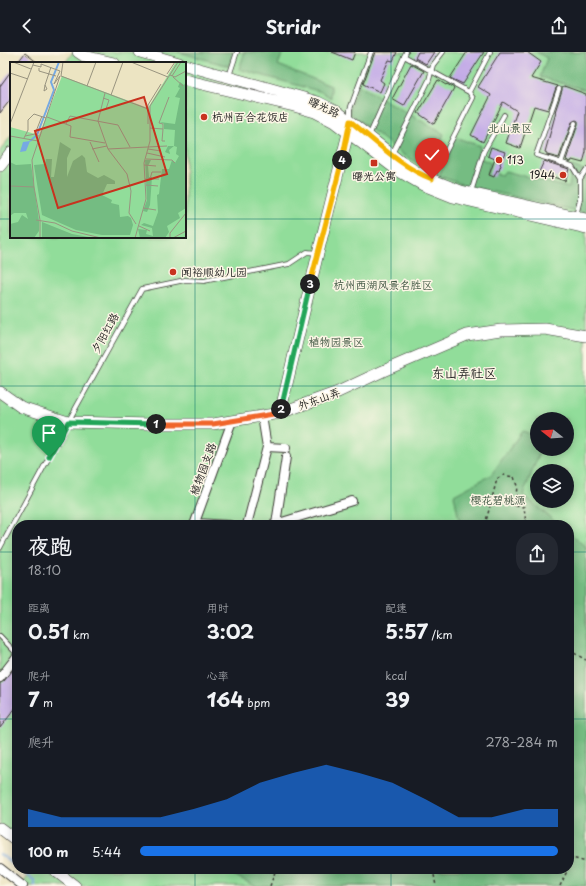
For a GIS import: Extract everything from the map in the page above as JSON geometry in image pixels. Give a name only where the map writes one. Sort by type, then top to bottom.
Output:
[{"type":"main road","points":[[140,52],[175,62]]},
{"type":"main road","points":[[82,56],[109,62]]},
{"type":"main road","name":"曙光路","points":[[186,64],[318,102],[338,112],[423,176],[461,191],[581,218]]},
{"type":"main road","name":"曙光路","points":[[186,80],[315,112],[334,122],[397,170],[423,185],[452,197],[586,228]]},
{"type":"main road","points":[[280,413],[348,133]]},
{"type":"main road","points":[[0,166],[10,153]]},
{"type":"main road","name":"外东山弄","points":[[0,392],[21,407],[68,422],[213,424],[280,413],[338,392],[467,335],[501,330],[545,329],[586,336]]},
{"type":"main road","points":[[0,828],[12,837]]},
{"type":"main road","points":[[59,874],[75,886]]},
{"type":"street","points":[[248,520],[267,447],[262,416]]},
{"type":"street","name":"植物园支路","points":[[196,520],[232,421]]},
{"type":"street","points":[[267,447],[286,448]]},
{"type":"street","points":[[275,520],[286,457]]},
{"type":"street","points":[[288,520],[352,501]]},
{"type":"street","points":[[0,678],[12,662]]},
{"type":"street","points":[[0,868],[23,886]]},
{"type":"lane","points":[[229,77],[237,52]]},
{"type":"lane","points":[[348,133],[350,109],[371,52]]},
{"type":"lane","points":[[392,154],[429,80],[433,65],[443,52]]},
{"type":"lane","points":[[469,92],[490,52]]},
{"type":"lane","points":[[368,136],[405,54],[469,92],[472,98],[432,179]]},
{"type":"lane","points":[[559,89],[536,154],[572,166],[580,179],[581,218]]},
{"type":"lane","points":[[470,193],[484,151],[504,115]]},
{"type":"lane","points":[[561,163],[575,122]]},
{"type":"lane","points":[[580,179],[586,170]]},
{"type":"lane","name":"夕阳红路","points":[[15,520],[142,289],[185,280],[204,281],[289,264],[307,252],[318,252]]},
{"type":"lane","name":"夕阳红路","points":[[0,548],[12,526]]},
{"type":"lane","points":[[0,636],[12,649]]},
{"type":"path","points":[[486,520],[497,479],[504,475],[514,477],[517,486],[515,506],[524,507],[525,520]]},
{"type":"path","points":[[574,653],[586,660]]},
{"type":"path","points":[[574,859],[586,862]]},
{"type":"path","points":[[270,886],[274,874]]},
{"type":"path","points":[[434,874],[436,886]]},
{"type":"path","points":[[560,886],[566,874]]},
{"type":"green space","name":"植物园景区","points":[[73,52],[586,52],[586,886],[21,886],[29,874],[574,874],[574,520],[12,520],[12,842],[0,832],[0,151],[10,137],[10,238],[186,238],[186,62],[66,62]]},
{"type":"green space","points":[[178,52],[233,52],[229,66]]},
{"type":"green space","points":[[245,52],[283,52],[278,65],[331,86],[331,98],[322,92],[239,69]]},
{"type":"green space","points":[[536,52],[586,52],[586,90],[540,77],[547,58]]},
{"type":"green space","points":[[358,85],[444,134],[428,169],[404,155],[351,114],[350,109]]},
{"type":"green space","points":[[455,137],[480,146],[477,157],[491,163],[487,172],[502,175],[505,171],[569,188],[572,166],[586,171],[586,213],[467,186],[439,176]]},
{"type":"green space","name":"樱花碧桃源","points":[[522,431],[530,434],[530,456],[538,456],[535,464],[530,464],[530,477],[523,495],[530,501],[530,508],[539,508],[553,520],[459,520],[454,495],[491,475]]},
{"type":"green space","points":[[574,537],[586,547],[586,886],[255,886],[232,874],[574,874]]},
{"type":"building","points":[[332,52],[355,52],[352,60]]},
{"type":"building","points":[[375,52],[397,52],[393,61],[389,60],[380,80],[384,83],[380,92],[363,84]]},
{"type":"building","points":[[418,52],[434,52],[426,64],[415,58]]},
{"type":"building","points":[[467,52],[484,52],[463,84],[450,78]]},
{"type":"building","points":[[500,52],[527,52],[541,62],[531,78],[558,86],[548,110],[534,106],[520,148],[506,143],[517,111],[503,102],[483,142],[471,135],[491,95],[478,87]]},
{"type":"building","points":[[25,53],[37,62],[18,62]]},
{"type":"building","points":[[411,64],[424,71],[404,106],[392,99]]},
{"type":"building","points":[[10,72],[10,100],[0,113],[0,86]]},
{"type":"building","points":[[438,80],[454,88],[434,124],[418,113]]},
{"type":"building","points":[[564,86],[586,94],[586,152],[583,163],[566,160],[578,124],[578,121],[576,120],[572,122],[559,158],[547,155],[545,152],[562,87]]},
{"type":"building","points":[[491,147],[505,152],[499,171],[497,170],[494,177],[489,175],[495,159],[488,156]]},
{"type":"building","points":[[544,161],[569,169],[565,181],[539,172]]},
{"type":"building","points":[[12,671],[12,712],[0,728],[0,683],[4,681]]},
{"type":"waterway","points":[[0,854],[12,863]]},
{"type":"waterway","points":[[26,874],[34,880],[35,886]]},
{"type":"place","name":"杭州百合花饭店","points":[[204,117]]},
{"type":"place","name":"113","points":[[499,160]]},
{"type":"place","name":"曙光公寓","points":[[374,163]]},
{"type":"place","name":"1944","points":[[563,175]]},
{"type":"place","name":"闻裕顺幼儿园","points":[[173,272]]},
{"type":"district","name":"东山弄社区","points":[[464,373]]},
{"type":"route","points":[[49,457],[68,422],[213,424],[280,413],[350,121],[401,162],[423,176],[432,179]]},
{"type":"park label","name":"北山景区","points":[[510,128]]},
{"type":"park label","name":"杭州西湖风景名胜区","points":[[383,285]]}]
